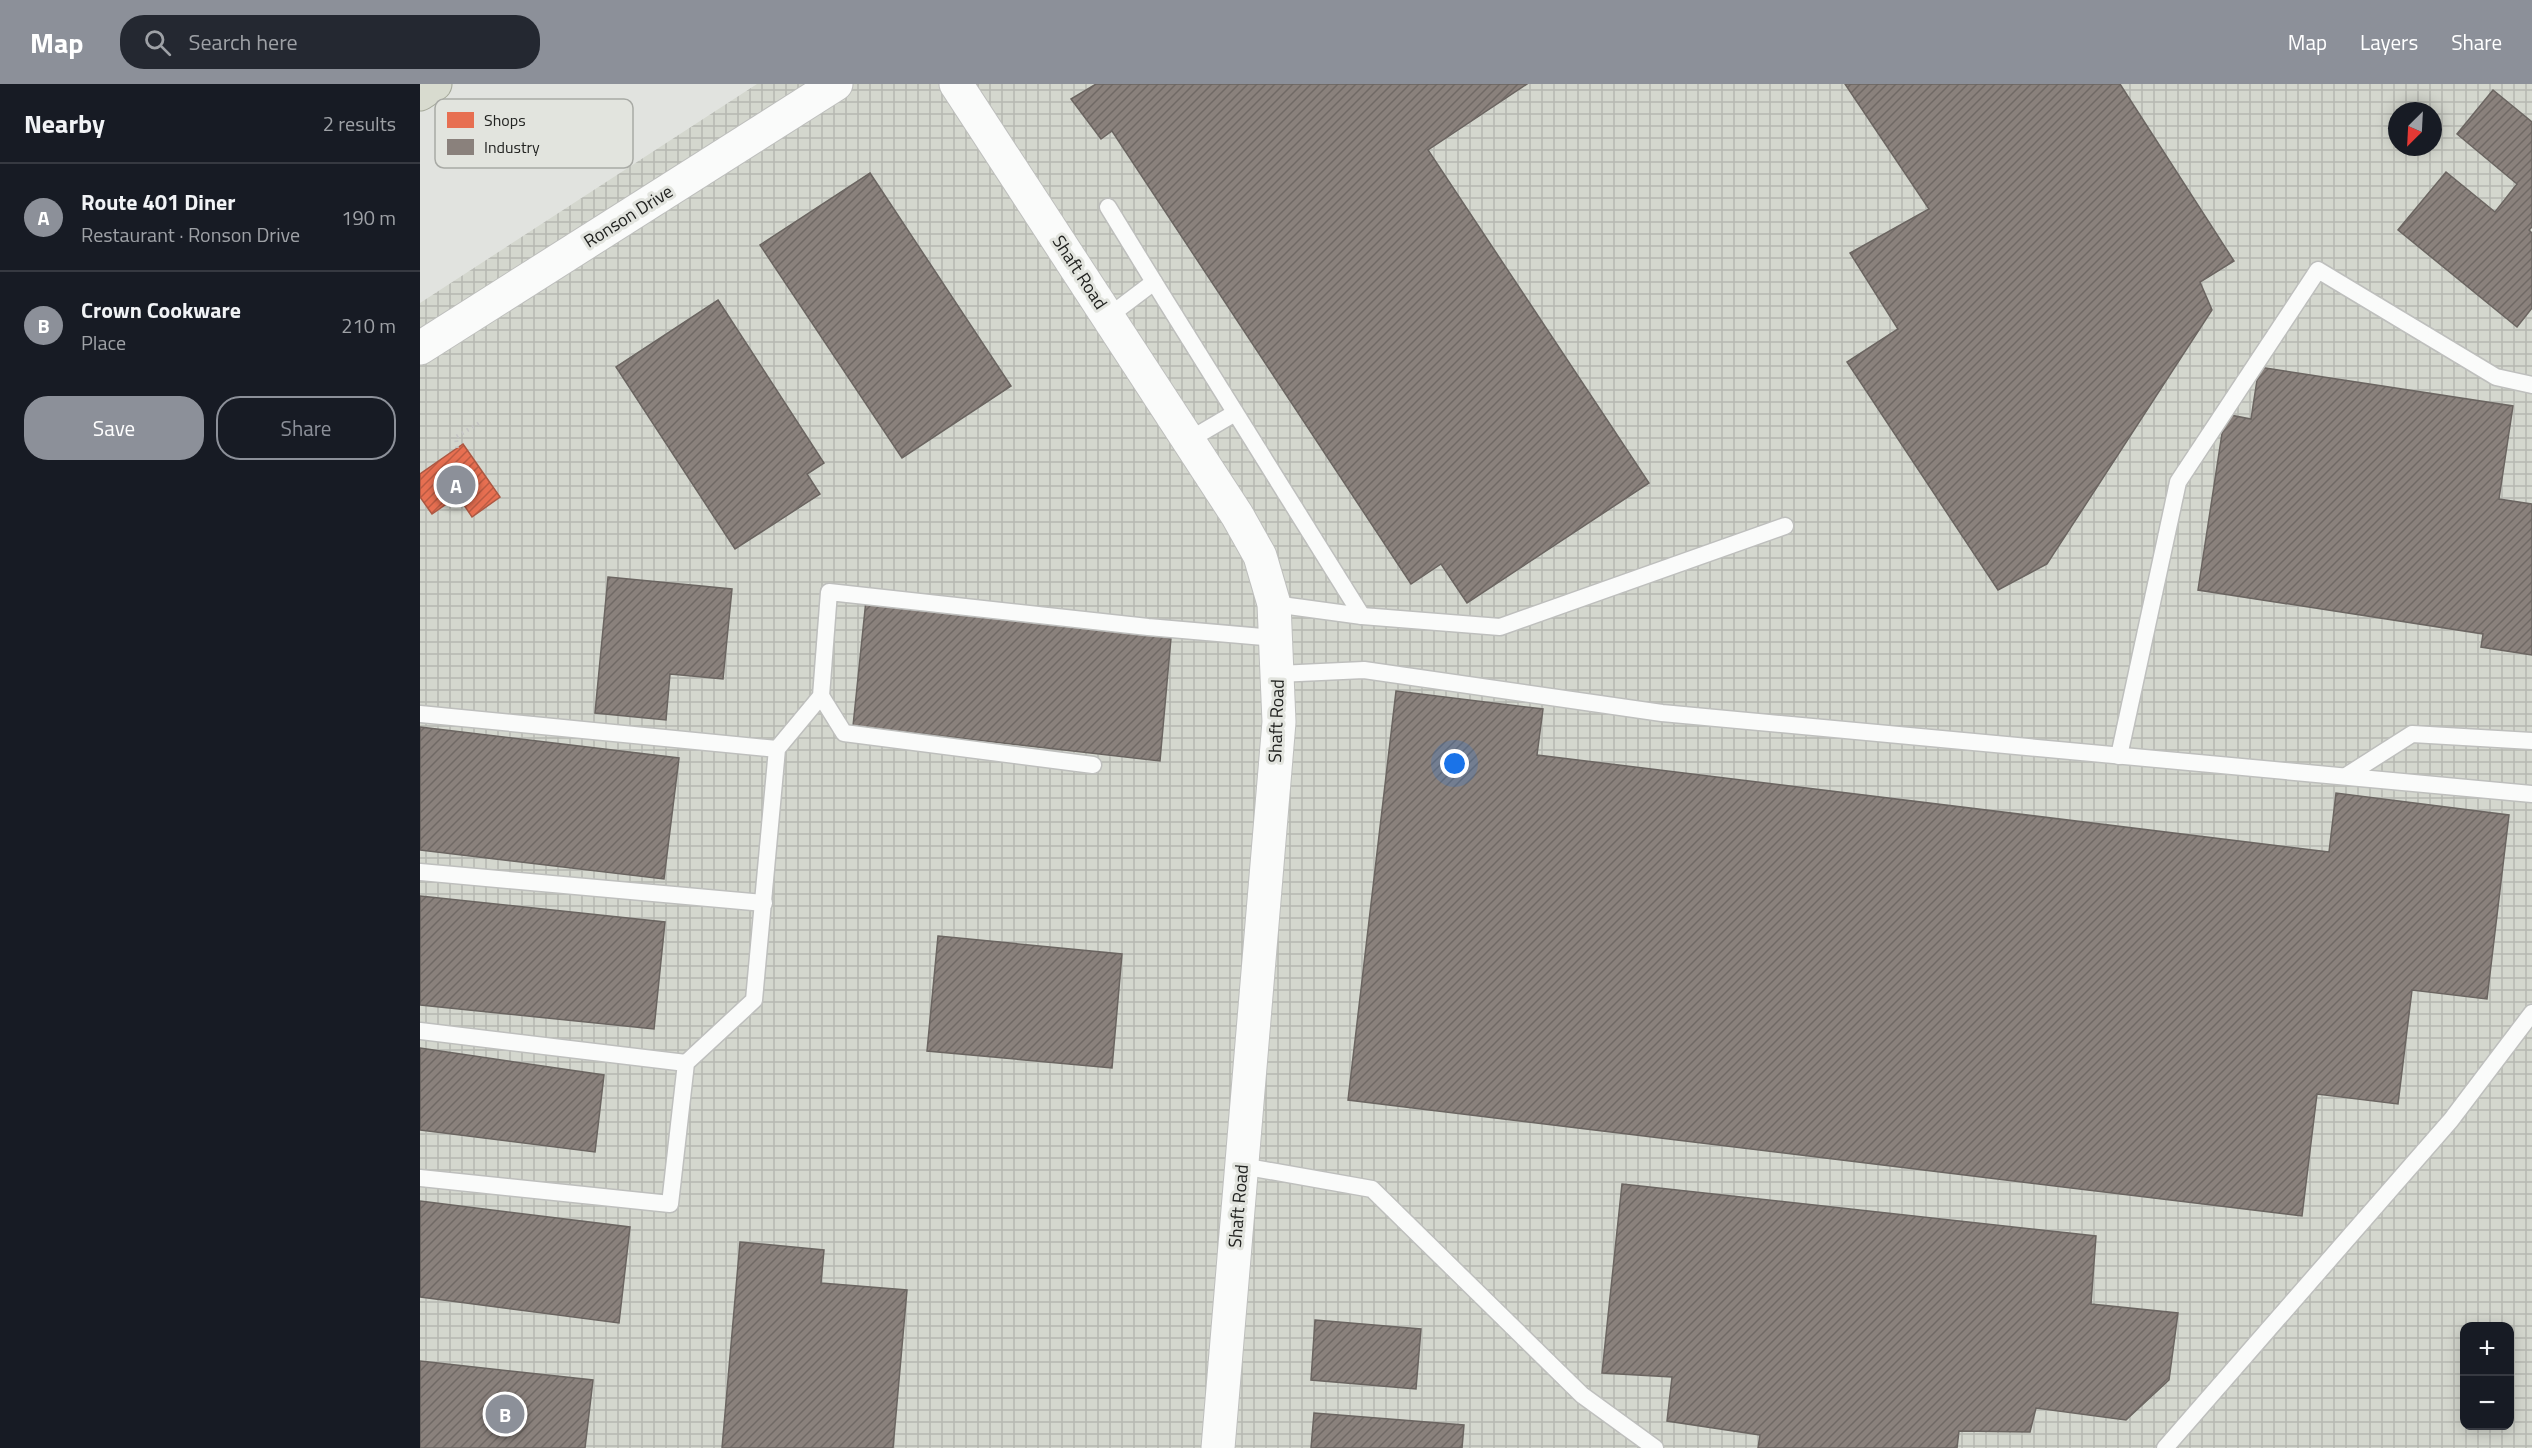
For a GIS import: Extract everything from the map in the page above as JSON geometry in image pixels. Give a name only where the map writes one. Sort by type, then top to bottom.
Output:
[{"type":"highway","points":[[420,94],[435,84]]},
{"type":"street","name":"Ronson Drive","points":[[420,348],[837,84]]},
{"type":"street","name":"Shaft Road","points":[[956,84],[1237,514],[1260,556],[1274,604],[1279,722],[1218,1448]]},
{"type":"lane","points":[[1108,207],[1362,616]]},
{"type":"lane","points":[[2119,756],[2178,482],[2318,270],[2496,377],[2532,385]]},
{"type":"lane","points":[[1109,316],[1154,282]]},
{"type":"lane","points":[[1188,441],[1235,413]]},
{"type":"lane","points":[[1274,604],[1362,616],[1500,627],[1785,526]]},
{"type":"lane","points":[[420,1178],[670,1204],[686,1063],[754,1000],[777,749],[821,696],[829,592],[1148,627],[1276,638]]},
{"type":"lane","points":[[1278,674],[1364,670],[1662,713],[2532,794]]},
{"type":"lane","points":[[821,696],[844,733],[1093,765]]},
{"type":"lane","points":[[420,714],[777,749]]},
{"type":"lane","points":[[2346,776],[2412,734],[2532,741]]},
{"type":"lane","points":[[420,872],[764,903]]},
{"type":"lane","points":[[2165,1448],[2451,1120],[2532,1013]]},
{"type":"lane","points":[[420,1030],[686,1063]]},
{"type":"lane","points":[[1242,1166],[1372,1189],[1582,1395],[1655,1448]]},
{"type":"path","points":[[457,448],[456,437],[481,422]]},
{"type":"shaded area","points":[[757,84],[2532,84],[2532,1448],[420,1448],[420,303],[628,168],[633,168],[633,165]]},
{"type":"building: Shops","points":[[463,444],[500,497],[472,517],[458,496],[432,514],[420,497],[420,474]]},
{"type":"building: Industry","points":[[1096,84],[1527,84],[1428,150],[1649,483],[1467,603],[1441,564],[1411,584],[1112,131],[1101,139],[1071,99]]},
{"type":"building: Industry","points":[[1845,84],[2120,84],[2234,261],[2200,282],[2212,310],[2047,564],[1998,590],[1847,362],[1898,329],[1850,253],[1929,209]]},
{"type":"building: Industry","points":[[2493,90],[2532,122],[2532,227],[2529,230],[2532,233],[2532,308],[2517,327],[2398,230],[2446,172],[2495,212],[2517,184],[2457,134]]},
{"type":"building: Industry","points":[[870,173],[1011,386],[902,458],[760,245]]},
{"type":"building: Industry","points":[[718,300],[824,463],[807,474],[820,494],[735,549],[616,367]]},
{"type":"building: Industry","points":[[2259,367],[2513,406],[2499,499],[2532,504],[2532,655],[2481,647],[2483,634],[2198,590],[2225,414],[2251,419]]},
{"type":"building: Industry","points":[[608,577],[732,589],[723,679],[670,674],[666,720],[595,713]]},
{"type":"building: Industry","points":[[866,600],[1171,638],[1160,761],[853,726]]},
{"type":"building: Industry","points":[[1396,691],[1543,709],[1537,755],[2329,852],[2336,793],[2509,815],[2487,999],[2412,990],[2398,1104],[2317,1094],[2302,1216],[1348,1100]]},
{"type":"building: Industry","points":[[420,727],[679,758],[664,879],[420,850]]},
{"type":"building: Industry","points":[[420,896],[665,922],[654,1029],[420,1005]]},
{"type":"building: Industry","points":[[938,936],[1122,954],[1112,1068],[927,1051]]},
{"type":"building: Industry","points":[[420,1048],[604,1075],[595,1152],[420,1130]]},
{"type":"building: Industry","points":[[1622,1184],[2096,1236],[2091,1304],[2178,1313],[2169,1380],[2126,1420],[2036,1408],[2030,1432],[1959,1431],[1957,1448],[1758,1448],[1760,1435],[1667,1421],[1672,1377],[1602,1373]]},
{"type":"building: Industry","points":[[420,1201],[630,1227],[619,1323],[420,1297]]},
{"type":"building: Industry","points":[[740,1242],[824,1250],[821,1283],[907,1290],[893,1448],[722,1448]]},
{"type":"building: Industry","points":[[1315,1320],[1421,1329],[1416,1389],[1311,1380]]},
{"type":"building: Industry","points":[[420,1361],[593,1380],[585,1448],[420,1448]]},
{"type":"building: Industry","points":[[1314,1413],[1464,1425],[1462,1448],[1311,1448]]},
{"type":"place","name":"Route 401 Diner","points":[[456,485]]},
{"type":"place","name":"Crown Cookware","points":[[505,1414]]}]
